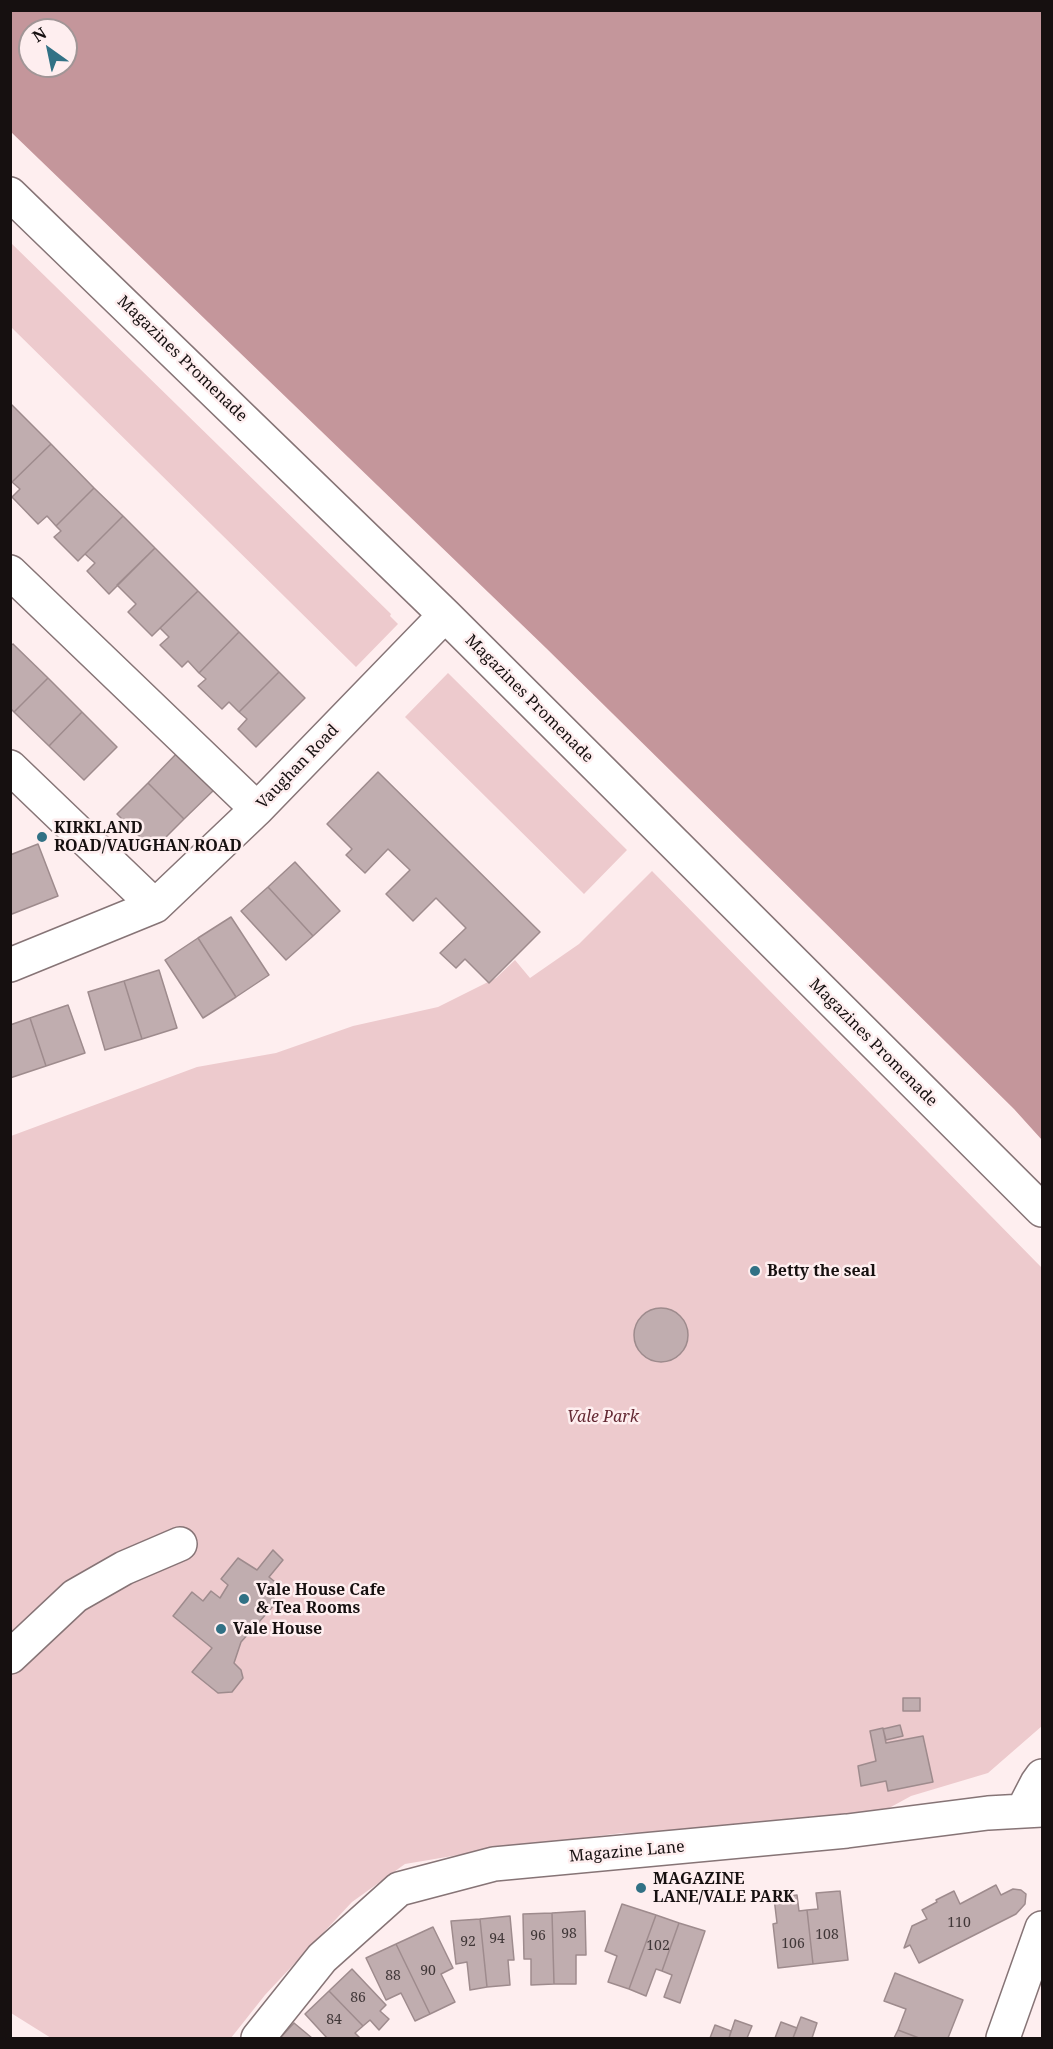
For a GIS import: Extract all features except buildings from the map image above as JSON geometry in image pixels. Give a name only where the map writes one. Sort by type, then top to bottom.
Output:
[{"type":"street","name":"Magazines Promenade","points":[[10,194],[445,615],[1042,1210]]},
{"type":"street","points":[[10,572],[257,809]]},
{"type":"street","name":"Vaughan Road","points":[[10,965],[155,906],[257,809],[445,615]]},
{"type":"street","points":[[10,766],[155,906]]},
{"type":"street","points":[[10,1657],[75,1596],[124,1568],[180,1544]]},
{"type":"street","name":"Magazine Lane","points":[[258,2038],[322,1958],[399,1889],[494,1864],[847,1831],[1033,1810],[1036,1783],[1042,1776]]},
{"type":"street","points":[[1003,2038],[1042,1928]]},
{"type":"green space","points":[[10,242],[391,614],[390,616],[398,624],[356,667],[11,327]]},
{"type":"green space","points":[[448,673],[627,850],[584,894],[405,717]]},
{"type":"green space","name":"Vale Park","points":[[652,871],[1042,1268],[1042,1726],[988,1773],[911,1796],[847,1831],[622,1833],[488,1850],[405,1864],[352,1902],[265,1995],[231,2038],[51,2038],[11,2013],[11,1136],[197,1067],[276,1053],[353,1026],[438,1007],[496,978],[515,960],[530,978],[579,944]]},
{"type":"shaded area","points":[[10,11],[1042,11],[1042,1140],[1014,1109],[546,648],[11,132]]},
{"type":"place","name":"KIRKLAND ROAD/VAUGHAN ROAD","points":[[42,837]]},
{"type":"place","name":"Betty the seal","points":[[755,1271]]},
{"type":"place","name":"Vale House Cafe & Tea Rooms","points":[[244,1599]]},
{"type":"place","name":"Vale House","points":[[221,1629]]},
{"type":"place","name":"MAGAZINE LANE/VALE PARK","points":[[641,1888]]}]
